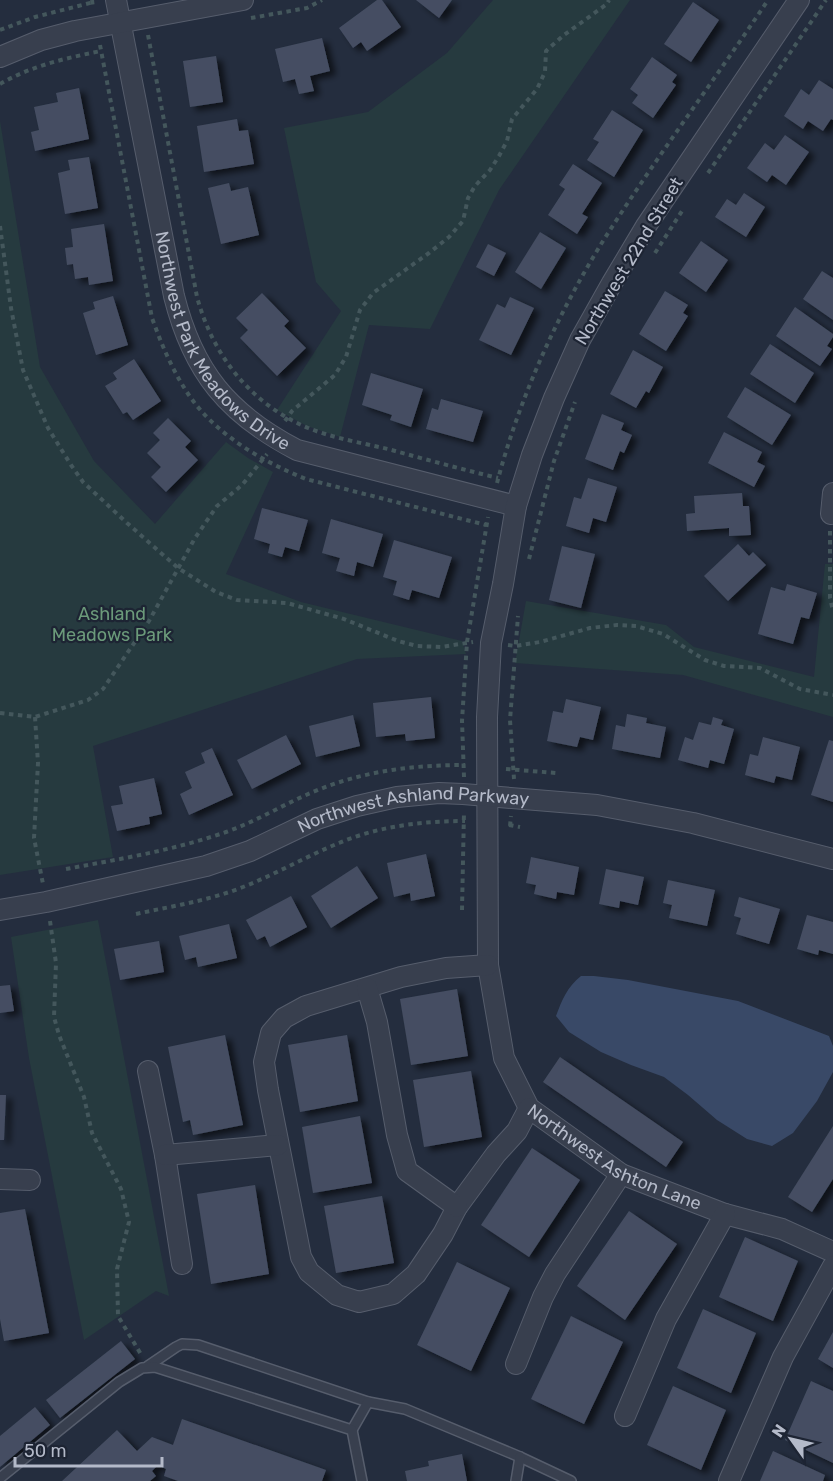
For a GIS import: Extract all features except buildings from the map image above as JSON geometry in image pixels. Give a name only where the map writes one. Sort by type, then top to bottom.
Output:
[{"type":"street","name":"Northwest Park Meadows Drive","points":[[116,0],[171,285],[182,327],[208,378],[229,404],[274,438],[297,450],[516,506]]},
{"type":"street","points":[[0,57],[41,40],[96,27],[243,0]]},
{"type":"street","name":"Northwest 22nd Street","points":[[487,796],[491,643],[516,506],[532,455],[580,340],[601,302],[646,226],[799,0]]},
{"type":"street","points":[[831,514],[833,493]]},
{"type":"street","name":"Northwest Ashland Parkway","points":[[0,910],[206,866],[250,851],[318,819],[397,797],[438,793],[597,805],[693,823],[833,859]]},
{"type":"street","name":"Northwest Ashton Lane","points":[[487,796],[488,965],[504,1058],[529,1108],[621,1174],[725,1215],[782,1229],[833,1252]]},
{"type":"street","points":[[488,965],[446,968],[401,977],[306,1006],[284,1018],[271,1033],[264,1062],[301,1257],[309,1272],[337,1295],[359,1302],[393,1294],[416,1274],[443,1234],[457,1207],[496,1154],[517,1131],[529,1108]]},
{"type":"street","points":[[367,988],[377,1022],[397,1135],[407,1171],[457,1207]]},
{"type":"street","points":[[148,1071],[165,1155],[182,1264]]},
{"type":"street","points":[[165,1155],[278,1144]]},
{"type":"street","points":[[516,1364],[543,1297],[555,1274],[621,1174]]},
{"type":"street","points":[[0,1179],[30,1180]]},
{"type":"street","points":[[625,1416],[666,1318],[725,1215]]},
{"type":"street","points":[[729,1481],[783,1357],[833,1266]]},
{"type":"lane","points":[[0,1478],[119,1382],[182,1344],[198,1345],[368,1401],[405,1409],[520,1456],[571,1481]]},
{"type":"lane","points":[[148,1366],[352,1430]]},
{"type":"lane","points":[[362,1481],[352,1430],[368,1401]]},
{"type":"lane","points":[[516,1481],[520,1456]]},
{"type":"path","points":[[0,30],[35,17],[102,0]]},
{"type":"path","points":[[0,713],[35,717],[88,700],[103,689],[149,621],[195,538],[217,506],[242,485],[265,458],[274,438],[288,417],[317,388],[335,375],[346,357],[360,310],[373,292],[429,253],[449,237],[463,221],[468,198],[474,186],[490,170],[507,141],[512,119],[537,89],[545,72],[546,51],[607,4],[609,0]]},
{"type":"path","points":[[707,174],[826,0]]},
{"type":"path","points":[[92,1],[152,318],[163,349],[186,391],[205,414],[239,444],[280,468],[306,479],[486,525]]},
{"type":"path","points":[[145,18],[202,316],[217,350],[243,384],[268,405],[321,433],[498,478]]},
{"type":"path","points":[[0,84],[37,67],[72,56],[101,51]]},
{"type":"path","points":[[651,258],[687,203]]},
{"type":"path","points":[[0,226],[21,362],[48,428],[83,482],[178,568],[216,592],[237,600],[287,603],[344,619],[398,641],[417,646],[441,647],[467,642],[515,646],[540,642],[590,628],[617,625],[636,626],[663,634],[705,660],[724,666],[760,668],[800,689],[833,695]]},
{"type":"path","points":[[528,561],[554,461],[577,399]]},
{"type":"path","points":[[831,514],[830,598],[833,610]]},
{"type":"path","points":[[510,826],[514,770],[510,720],[520,608]]},
{"type":"path","points":[[35,717],[38,763],[34,838],[56,963],[54,1017],[84,1096],[92,1133],[121,1189],[129,1222],[117,1269],[118,1316],[148,1366]]},
{"type":"path","points":[[136,914],[207,900],[244,887],[341,842],[380,830],[410,824],[464,821],[520,827]]},
{"type":"green space","points":[[493,0],[630,0],[499,190],[430,329],[369,325],[340,437],[307,426],[277,410],[341,311],[316,282],[284,128],[368,112],[447,53]]},
{"type":"green space","name":"Ashland Meadows Park","points":[[0,121],[40,367],[94,461],[155,524],[226,442],[273,472],[226,574],[301,602],[462,641],[466,654],[357,659],[93,746],[113,857],[0,875]]},
{"type":"green space","points":[[825,564],[833,564],[833,717],[683,675],[515,663],[526,601],[666,625],[694,647],[814,677]]},
{"type":"green space","points":[[98,920],[169,1296],[156,1291],[84,1340],[29,1058],[11,937]]},
{"type":"water","points":[[581,976],[628,980],[738,1001],[829,1036],[833,1046],[833,1072],[817,1101],[793,1133],[772,1146],[747,1139],[717,1120],[664,1077],[601,1052],[569,1032],[556,1016],[569,989]]}]
